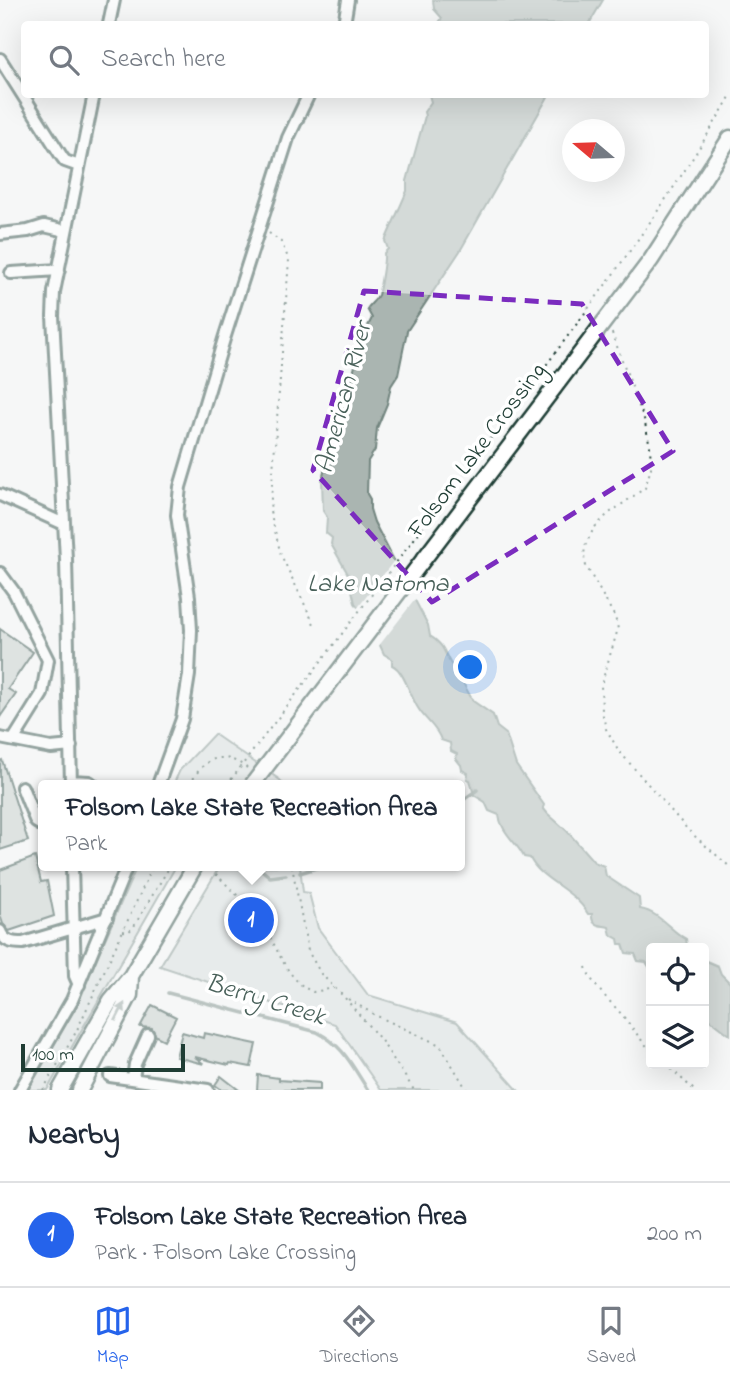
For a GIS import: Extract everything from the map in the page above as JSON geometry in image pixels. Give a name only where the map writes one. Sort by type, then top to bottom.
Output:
[{"type":"main road","name":"Folsom Lake Crossing","points":[[254,780],[607,320],[671,230],[730,138]]},
{"type":"main road","points":[[60,1090],[111,1000],[131,976],[191,871]]},
{"type":"main road","points":[[80,1090],[130,995],[131,976]]},
{"type":"lane","points":[[110,21],[114,0]]},
{"type":"lane","points":[[344,21],[348,0]]},
{"type":"lane","points":[[0,59],[21,92]]},
{"type":"lane","points":[[25,98],[65,161],[79,166]]},
{"type":"lane","points":[[71,780],[64,524],[53,316],[66,231],[93,98]]},
{"type":"lane","points":[[160,780],[183,719],[189,674],[189,597],[177,515],[180,487],[288,138],[307,98]]},
{"type":"lane","points":[[0,234],[44,226],[66,231]]},
{"type":"lane","points":[[11,272],[59,270]]},
{"type":"lane","points":[[0,495],[64,524]]},
{"type":"lane","points":[[0,573],[14,592],[48,660],[42,694],[14,739]]},
{"type":"lane","points":[[0,738],[51,748],[71,746]]},
{"type":"lane","points":[[22,787],[38,823]]},
{"type":"lane","points":[[72,871],[72,928],[75,976],[79,985]]},
{"type":"lane","points":[[20,1090],[72,1000],[125,871]]},
{"type":"lane","points":[[0,931],[2,937],[11,943],[23,943],[107,918]]},
{"type":"lane","points":[[133,1079],[135,1064],[148,1035]]},
{"type":"lane","points":[[110,1076],[133,1079],[154,1086],[208,1090]]},
{"type":"path","points":[[231,780],[624,261],[698,152],[730,97]]},
{"type":"path","points":[[259,229],[281,242],[289,260],[271,465],[270,511],[281,555],[314,624]]},
{"type":"path","points":[[607,320],[644,419],[650,446],[651,468],[645,488],[608,514],[594,528],[585,546],[586,566],[615,617],[618,629],[601,685],[606,729],[619,751],[688,831],[730,867]]},
{"type":"path","points":[[193,780],[204,763],[223,758],[237,761],[254,780]]},
{"type":"path","points":[[43,1090],[76,1032],[151,871]]},
{"type":"path","points":[[122,931],[128,932],[133,928],[167,871]]},
{"type":"path","points":[[213,871],[257,917],[279,957],[298,982],[313,992],[335,988]]},
{"type":"path","points":[[293,871],[308,951],[321,974],[380,1039],[414,1090]]},
{"type":"path","points":[[586,967],[603,995],[646,1045]]},
{"type":"path","points":[[344,997],[374,1015],[440,1045],[467,1090]]},
{"type":"path","points":[[671,1069],[694,1090]]},
{"type":"highlighted area","points":[[364,291],[582,304],[673,451],[432,602],[313,470]]},
{"type":"shaded area","points":[[214,734],[280,780],[175,780],[180,770]]},
{"type":"shaded area","points":[[135,871],[173,871],[47,1090],[28,1090],[75,1008]]},
{"type":"shaded area","points":[[217,871],[301,871],[303,892],[309,893],[318,928],[368,995],[457,1022],[518,1090],[381,1090],[335,1024],[160,966]]},
{"type":"water","points":[[433,0],[603,0],[591,21],[440,21],[442,18],[434,9]]},
{"type":"water","name":"Lake Natoma","points":[[430,98],[547,98],[460,251],[407,331],[398,375],[391,386],[377,428],[375,450],[368,461],[367,494],[370,509],[374,522],[428,625],[430,636],[437,641],[451,664],[461,674],[473,701],[493,715],[497,727],[506,734],[516,765],[544,805],[543,808],[594,862],[604,866],[606,876],[639,898],[640,909],[654,914],[686,939],[687,943],[646,943],[646,962],[638,961],[635,954],[626,953],[623,944],[619,944],[618,939],[611,935],[609,927],[595,923],[592,914],[588,914],[574,898],[541,873],[530,858],[524,857],[503,827],[499,815],[489,811],[485,802],[474,795],[470,780],[467,779],[468,773],[462,770],[456,759],[457,754],[451,751],[450,743],[441,740],[421,712],[403,678],[392,665],[392,659],[384,654],[370,624],[355,603],[348,574],[331,544],[332,538],[326,533],[327,517],[323,511],[322,480],[335,428],[338,429],[340,425],[362,338],[372,318],[367,309],[378,295],[384,253],[388,249],[385,241],[407,191],[407,181],[424,112],[431,102]]},
{"type":"water","points":[[709,962],[718,966],[721,974],[730,983],[730,1035],[709,1019]]},
{"type":"pier","points":[[396,558],[417,597],[378,647],[356,610]]},
{"type":"building","points":[[0,629],[33,652],[8,689],[16,694],[0,717]]},
{"type":"building","points":[[2,760],[28,841],[0,850],[0,761]]},
{"type":"building","points":[[35,857],[41,882],[47,881],[54,916],[9,931],[0,915],[0,870]]},
{"type":"building","points":[[152,1005],[176,1017],[164,1040],[156,1036],[152,1028],[140,1027]]},
{"type":"building","points":[[182,1032],[203,1038],[204,1033],[256,1044],[251,1067],[195,1057],[204,1064],[176,1057]]},
{"type":"building","points":[[258,1075],[279,1080],[320,1083],[320,1090],[257,1090]]},
{"type":"building","points":[[221,1076],[239,1090],[222,1090],[215,1085]]},
{"type":"waterway","points":[[465,799],[477,790]]},
{"type":"waterway","points":[[263,871],[270,877],[286,875]]},
{"type":"waterway","points":[[300,873],[306,871]]},
{"type":"waterway","name":"Berry Creek","points":[[168,993],[317,1032],[341,1050],[368,1090]]},
{"type":"place","name":"Folsom Lake State Recreation Area","points":[[251,920]]},
{"type":"water label","name":"American River","points":[[345,398]]}]
